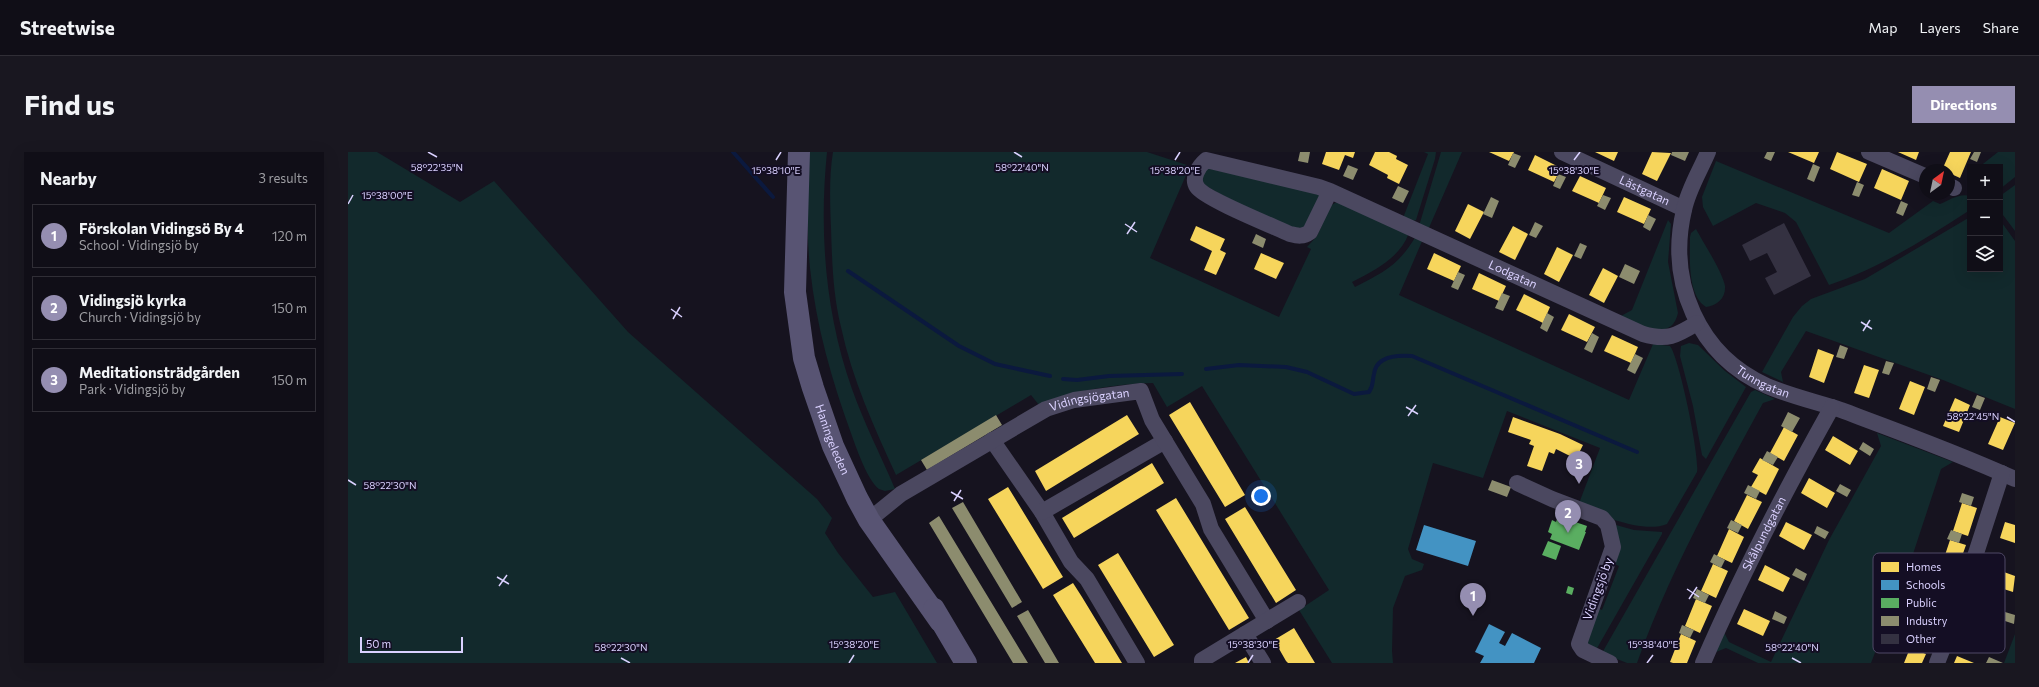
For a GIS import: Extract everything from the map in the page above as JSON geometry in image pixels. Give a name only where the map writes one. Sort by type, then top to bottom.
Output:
[{"type":"main road","name":"Haningeleden","points":[[799,152],[798,233],[809,309],[831,398],[860,470],[874,515],[966,663]]},
{"type":"street","name":"Lästgatan","points":[[1562,152],[1684,209]]},
{"type":"street","name":"Tunngatan","points":[[1708,152],[1684,209],[1680,235],[1680,268],[1684,289],[1691,312],[1714,348],[1725,359],[1767,386],[1832,407],[1948,450],[2009,476]]},
{"type":"street","points":[[1869,152],[1919,173]]},
{"type":"street","name":"Lodgatan","points":[[1330,191],[1310,232],[1305,236],[1298,236],[1283,231],[1202,192],[1197,188],[1195,176],[1201,164],[1206,160],[1300,182],[1330,191],[1643,334],[1664,339],[1673,336],[1697,323]]},
{"type":"street","name":"Vidingsjögatan","points":[[874,515],[902,494],[1046,409],[1074,400],[1141,391],[1152,420],[1203,504],[1211,528],[1266,621]]},
{"type":"street","name":"Skålpundgatan","points":[[1703,663],[1752,554],[1832,407]]},
{"type":"street","points":[[992,440],[1042,512],[1070,562],[1087,579],[1137,663]]},
{"type":"street","points":[[1042,512],[1165,442]]},
{"type":"street","points":[[1980,553],[2009,476]]},
{"type":"street","name":"Vidingsjö by","points":[[1517,483],[1552,499],[1602,518],[1608,524],[1613,547],[1579,644],[1583,650],[1610,663]]},
{"type":"street","points":[[1200,662],[1298,602]]},
{"type":"street","points":[[1245,634],[1263,663]]},
{"type":"street","points":[[1937,663],[1941,653]]},
{"type":"green space","points":[[348,152],[377,152],[460,202],[494,181],[628,332],[817,499],[832,518],[825,533],[838,553],[873,597],[895,592],[937,663],[348,663]]},
{"type":"green space","points":[[809,152],[827,152],[824,212],[826,272],[830,301],[843,360],[862,414],[895,489],[885,491],[879,489],[863,465],[845,415],[826,353],[816,311],[810,268],[808,239]]},
{"type":"green space","points":[[833,152],[1147,152],[1190,166],[1150,258],[1279,317],[1311,249],[1307,247],[1317,236],[1330,206],[1340,202],[1409,233],[1405,242],[1393,257],[1378,268],[1352,282],[1355,287],[1390,267],[1410,246],[1416,236],[1423,239],[1399,295],[1629,400],[1653,344],[1670,346],[1674,354],[1688,408],[1695,448],[1697,472],[1667,524],[1646,527],[1622,522],[1578,506],[1600,448],[1507,411],[1483,478],[1433,463],[1408,549],[1412,559],[1424,564],[1422,570],[1405,576],[1393,608],[1393,663],[1332,663],[1299,610],[1329,590],[1202,386],[1167,407],[1153,383],[1110,386],[1067,395],[1039,405],[1031,395],[896,475],[857,384],[838,315],[833,278],[830,199],[830,180]]},
{"type":"green space","points":[[1424,152],[1436,152],[1416,220],[1413,221],[1403,218],[1428,154]]},
{"type":"green space","points":[[1441,152],[1462,152],[1428,230],[1419,226]]},
{"type":"green space","points":[[1998,152],[2015,152],[2015,177],[2003,187],[2003,164],[1983,164]]},
{"type":"green space","points":[[1716,161],[1889,233],[1933,201],[1940,204],[1949,200],[1955,200],[1955,197],[1958,196],[1967,195],[1967,212],[1902,252],[1866,270],[1829,285],[1796,222],[1785,213],[1756,203],[1713,226],[1703,207],[1702,197]]},
{"type":"green space","points":[[1207,168],[1319,194],[1318,204],[1311,220],[1304,227],[1295,228],[1283,225],[1254,212],[1204,185],[1202,178]]},
{"type":"green space","points":[[2015,185],[2015,231],[2003,215],[2003,194]]},
{"type":"green space","points":[[1967,219],[1967,272],[2003,272],[2003,224],[2015,241],[2015,409],[1943,380],[1806,331],[1781,372],[1783,382],[1762,372],[1793,317],[1802,306],[1811,299],[1865,279]]},
{"type":"green space","points":[[1668,220],[1671,224],[1668,262],[1678,313],[1674,322],[1668,328],[1661,330],[1644,327],[1619,317],[1632,310]]},
{"type":"green space","points":[[1696,229],[1717,266],[1725,286],[1724,294],[1720,301],[1714,305],[1706,307],[1695,294],[1691,275],[1690,237],[1691,233]]},
{"type":"green space","points":[[1689,343],[1698,345],[1725,371],[1746,387],[1706,459],[1702,455],[1693,406],[1680,356],[1681,346]]},
{"type":"green space","points":[[1755,390],[1775,399],[1763,403],[1711,498],[1664,596],[1637,663],[1627,663],[1602,653],[1751,392]]},
{"type":"green space","points":[[1877,433],[1953,462],[1941,469],[1913,553],[1873,553],[1873,653],[1875,653],[1871,663],[1758,663],[1726,648],[1716,652],[1724,632],[1729,642],[1771,662],[1829,540],[1881,446]]},
{"type":"green space","points":[[1616,525],[1634,530],[1662,532],[1662,534],[1596,650],[1587,643],[1598,608],[1602,610],[1619,566],[1612,563]]},
{"type":"green space","points":[[2015,634],[2015,663],[2004,663]]},
{"type":"building: Homes","points":[[1326,152],[1355,152],[1353,158],[1345,155],[1339,170],[1322,164]]},
{"type":"building: Homes","points":[[1375,152],[1389,152],[1397,156],[1396,159],[1408,165],[1399,184],[1387,178],[1388,175],[1369,165]]},
{"type":"building: Homes","points":[[1489,152],[1514,152],[1509,161]]},
{"type":"building: Homes","points":[[1595,152],[1618,152],[1614,161]]},
{"type":"building: Homes","points":[[1652,152],[1671,153],[1657,181],[1642,174]]},
{"type":"building: Homes","points":[[1788,152],[1819,152],[1814,163]]},
{"type":"building: Homes","points":[[1837,152],[1867,164],[1859,182],[1830,169]]},
{"type":"building: Homes","points":[[1898,152],[1919,152],[1916,160]]},
{"type":"building: Homes","points":[[1950,152],[1971,152],[1960,178],[1955,176],[1955,164],[1945,164]]},
{"type":"building: Homes","points":[[1535,155],[1561,168],[1554,182],[1528,170]]},
{"type":"building: Homes","points":[[1882,169],[1909,181],[1901,200],[1874,188]]},
{"type":"building: Homes","points":[[1580,176],[1606,188],[1599,203],[1572,191]]},
{"type":"building: Homes","points":[[1624,197],[1651,209],[1644,224],[1617,212]]},
{"type":"building: Homes","points":[[1468,204],[1484,212],[1470,239],[1455,231]]},
{"type":"building: Homes","points":[[1196,226],[1225,239],[1220,250],[1226,253],[1216,275],[1204,270],[1212,251],[1190,240]]},
{"type":"building: Homes","points":[[1513,226],[1528,234],[1515,260],[1499,252]]},
{"type":"building: Homes","points":[[1557,247],[1573,255],[1559,282],[1544,274]]},
{"type":"building: Homes","points":[[1261,253],[1284,263],[1276,279],[1254,269]]},
{"type":"building: Homes","points":[[1434,253],[1461,266],[1454,281],[1427,269]]},
{"type":"building: Homes","points":[[1603,268],[1618,276],[1604,303],[1589,295]]},
{"type":"building: Homes","points":[[1479,273],[1506,286],[1499,301],[1472,289]]},
{"type":"building: Homes","points":[[1524,294],[1550,307],[1543,323],[1516,310]]},
{"type":"building: Homes","points":[[1569,314],[1595,327],[1587,342],[1561,330]]},
{"type":"building: Homes","points":[[1612,335],[1638,347],[1631,363],[1604,351]]},
{"type":"building: Homes","points":[[1818,349],[1834,355],[1824,383],[1809,377]]},
{"type":"building: Homes","points":[[1864,365],[1879,370],[1869,398],[1854,393]]},
{"type":"building: Homes","points":[[1910,381],[1925,387],[1914,415],[1899,409]]},
{"type":"building: Homes","points":[[1955,398],[1970,405],[1959,432],[1943,426]]},
{"type":"building: Homes","points":[[1190,402],[1245,495],[1225,507],[1169,415]]},
{"type":"building: Homes","points":[[1127,415],[1139,434],[1046,491],[1035,471]]},
{"type":"building: Homes","points":[[1513,417],[1560,434],[1583,445],[1576,459],[1556,449],[1554,454],[1549,452],[1542,471],[1527,466],[1534,446],[1529,444],[1531,440],[1508,432]]},
{"type":"building: Homes","points":[[2000,417],[2015,423],[2003,450],[1988,444]]},
{"type":"building: Homes","points":[[1784,427],[1798,435],[1784,461],[1770,453]]},
{"type":"building: Homes","points":[[1833,436],[1858,451],[1850,465],[1825,450]]},
{"type":"building: Homes","points":[[1760,458],[1779,469],[1766,495],[1751,487],[1758,475],[1752,472]]},
{"type":"building: Homes","points":[[1152,463],[1164,483],[1074,538],[1062,518]]},
{"type":"building: Homes","points":[[1809,478],[1835,493],[1827,508],[1801,493]]},
{"type":"building: Homes","points":[[1008,487],[1063,577],[1043,589],[988,499]]},
{"type":"building: Homes","points":[[1747,495],[1762,502],[1748,529],[1734,521]]},
{"type":"building: Homes","points":[[1176,498],[1249,618],[1229,630],[1156,510]]},
{"type":"building: Homes","points":[[1962,503],[1977,508],[1968,536],[1953,531]]},
{"type":"building: Homes","points":[[1245,507],[1296,590],[1276,603],[1225,519]]},
{"type":"building: Homes","points":[[1786,522],[1812,535],[1804,550],[1779,536]]},
{"type":"building: Homes","points":[[2005,522],[2015,525],[2015,543],[2000,538]]},
{"type":"building: Homes","points":[[1729,529],[1744,537],[1732,563],[1717,556]]},
{"type":"building: Homes","points":[[1950,540],[1966,545],[1963,553],[1946,553]]},
{"type":"building: Homes","points":[[1118,553],[1174,645],[1154,657],[1098,565]]},
{"type":"building: Homes","points":[[1713,564],[1728,571],[1716,598],[1701,591]]},
{"type":"building: Homes","points":[[1765,565],[1790,578],[1783,592],[1758,580]]},
{"type":"building: Homes","points":[[2005,572],[2015,576],[2013,592],[2005,589]]},
{"type":"building: Homes","points":[[1073,583],[1122,663],[1095,663],[1053,595]]},
{"type":"building: Homes","points":[[1696,599],[1712,606],[1700,633],[1685,626]]},
{"type":"building: Homes","points":[[1744,609],[1770,621],[1763,636],[1737,624]]},
{"type":"building: Homes","points":[[1294,628],[1315,663],[1288,663],[1286,661],[1274,640]]},
{"type":"building: Homes","points":[[1681,634],[1696,641],[1687,663],[1670,662]]},
{"type":"building: Homes","points":[[1908,653],[1926,654],[1922,663],[1904,663]]},
{"type":"building: Homes","points":[[1957,656],[1974,663],[1954,663]]},
{"type":"building: Homes","points":[[1246,657],[1249,663],[1235,663]]},
{"type":"building: Schools","points":[[1424,525],[1476,541],[1468,566],[1416,550]]},
{"type":"building: Schools","points":[[1489,624],[1505,632],[1499,643],[1505,646],[1512,633],[1541,648],[1534,663],[1480,663],[1484,656],[1475,652]]},
{"type":"building: Public","points":[[1558,516],[1587,526],[1579,550],[1550,539],[1552,534],[1548,532],[1552,520],[1556,522]]},
{"type":"building: Public","points":[[1548,541],[1561,546],[1556,560],[1542,555]]},
{"type":"building: Public","points":[[1568,586],[1574,588],[1572,595],[1566,593]]},
{"type":"building: Industry","points":[[1300,152],[1310,152],[1308,163],[1298,161]]},
{"type":"building: Industry","points":[[1672,152],[1689,152],[1685,161],[1671,155]]},
{"type":"building: Industry","points":[[1767,152],[1775,152],[1771,161],[1764,158]]},
{"type":"building: Industry","points":[[1974,152],[1981,152],[1977,162],[1970,159]]},
{"type":"building: Industry","points":[[1513,153],[1521,156],[1515,168],[1508,165]]},
{"type":"building: Industry","points":[[1813,164],[1820,167],[1814,182],[1807,179]]},
{"type":"building: Industry","points":[[1348,165],[1358,169],[1353,180],[1343,176]]},
{"type":"building: Industry","points":[[1558,174],[1566,177],[1560,189],[1553,186]]},
{"type":"building: Industry","points":[[1857,182],[1864,185],[1859,197],[1852,195]]},
{"type":"building: Industry","points":[[1398,186],[1409,191],[1403,203],[1392,198]]},
{"type":"building: Industry","points":[[1603,195],[1611,198],[1605,210],[1597,206]]},
{"type":"building: Industry","points":[[1491,197],[1499,201],[1492,218],[1483,214]]},
{"type":"building: Industry","points":[[1901,201],[1908,204],[1903,216],[1896,213]]},
{"type":"building: Industry","points":[[1648,215],[1656,219],[1650,231],[1643,227]]},
{"type":"building: Industry","points":[[1535,222],[1543,226],[1536,238],[1529,235]]},
{"type":"building: Industry","points":[[1256,234],[1266,239],[1263,248],[1252,243]]},
{"type":"building: Industry","points":[[1580,243],[1587,246],[1581,259],[1574,256]]},
{"type":"building: Industry","points":[[1625,264],[1640,271],[1634,284],[1619,277]]},
{"type":"building: Industry","points":[[1458,272],[1465,275],[1458,290],[1451,287]]},
{"type":"building: Industry","points":[[1502,293],[1510,296],[1503,311],[1495,308]]},
{"type":"building: Industry","points":[[1547,313],[1554,317],[1547,332],[1540,328]]},
{"type":"building: Industry","points":[[1592,333],[1599,337],[1592,353],[1584,349]]},
{"type":"building: Industry","points":[[1840,345],[1848,348],[1844,359],[1836,357]]},
{"type":"building: Industry","points":[[1635,354],[1643,358],[1635,374],[1627,370]]},
{"type":"building: Industry","points":[[1886,361],[1894,363],[1889,375],[1882,373]]},
{"type":"building: Industry","points":[[1931,377],[1940,380],[1935,392],[1927,389]]},
{"type":"building: Industry","points":[[1977,395],[1985,398],[1980,410],[1972,407]]},
{"type":"building: Industry","points":[[1788,412],[1800,418],[1792,432],[1781,426]]},
{"type":"building: Industry","points":[[996,415],[1002,425],[927,470],[921,460]]},
{"type":"building: Industry","points":[[1863,442],[1874,449],[1870,456],[1859,449]]},
{"type":"building: Industry","points":[[1767,451],[1778,457],[1773,465],[1762,460]]},
{"type":"building: Industry","points":[[1492,480],[1511,487],[1507,497],[1488,490]]},
{"type":"building: Industry","points":[[1840,484],[1851,490],[1847,497],[1836,491]]},
{"type":"building: Industry","points":[[1748,485],[1760,491],[1756,499],[1744,493]]},
{"type":"building: Industry","points":[[1962,493],[1974,497],[1971,506],[1959,502]]},
{"type":"building: Industry","points":[[963,502],[1022,602],[1012,608],[952,508]]},
{"type":"building: Industry","points":[[939,516],[1028,663],[1013,663],[929,523]]},
{"type":"building: Industry","points":[[1731,520],[1742,525],[1738,533],[1727,528]]},
{"type":"building: Industry","points":[[1817,526],[1829,532],[1825,539],[1814,533]]},
{"type":"building: Industry","points":[[1951,530],[1962,534],[1959,543],[1947,539]]},
{"type":"building: Industry","points":[[1714,554],[1725,560],[1721,568],[1710,562]]},
{"type":"building: Industry","points":[[1796,568],[1807,574],[1804,581],[1792,575]]},
{"type":"building: Industry","points":[[1697,589],[1709,595],[1705,603],[1693,598]]},
{"type":"building: Industry","points":[[1028,610],[1059,663],[1045,663],[1017,616]]},
{"type":"building: Industry","points":[[1775,611],[1787,617],[1784,624],[1772,619]]},
{"type":"building: Industry","points":[[2005,612],[2015,615],[2014,624],[2005,621]]},
{"type":"building: Industry","points":[[1682,625],[1694,630],[1690,638],[1679,633]]},
{"type":"building: Industry","points":[[1989,657],[2003,663],[1986,663]]},
{"type":"building: Other","points":[[1784,223],[1811,276],[1774,295],[1765,278],[1777,272],[1767,253],[1750,261],[1742,245]]},
{"type":"waterway","points":[[733,152],[773,197]]},
{"type":"waterway","points":[[848,271],[959,346],[995,364],[1050,376]]},
{"type":"waterway","points":[[1206,369],[1239,365],[1286,367],[1307,372],[1354,394],[1369,392],[1371,390],[1376,368],[1383,360],[1400,356],[1412,356],[1637,452]]},
{"type":"waterway","points":[[1063,379],[1077,380],[1109,376],[1182,374]]},
{"type":"place","name":"Meditationsträdgården","points":[[1579,484]]},
{"type":"place","name":"Vidingsjö kyrka","points":[[1568,533]]},
{"type":"place","name":"Förskolan Vidingsö By 4","points":[[1473,616]]}]
